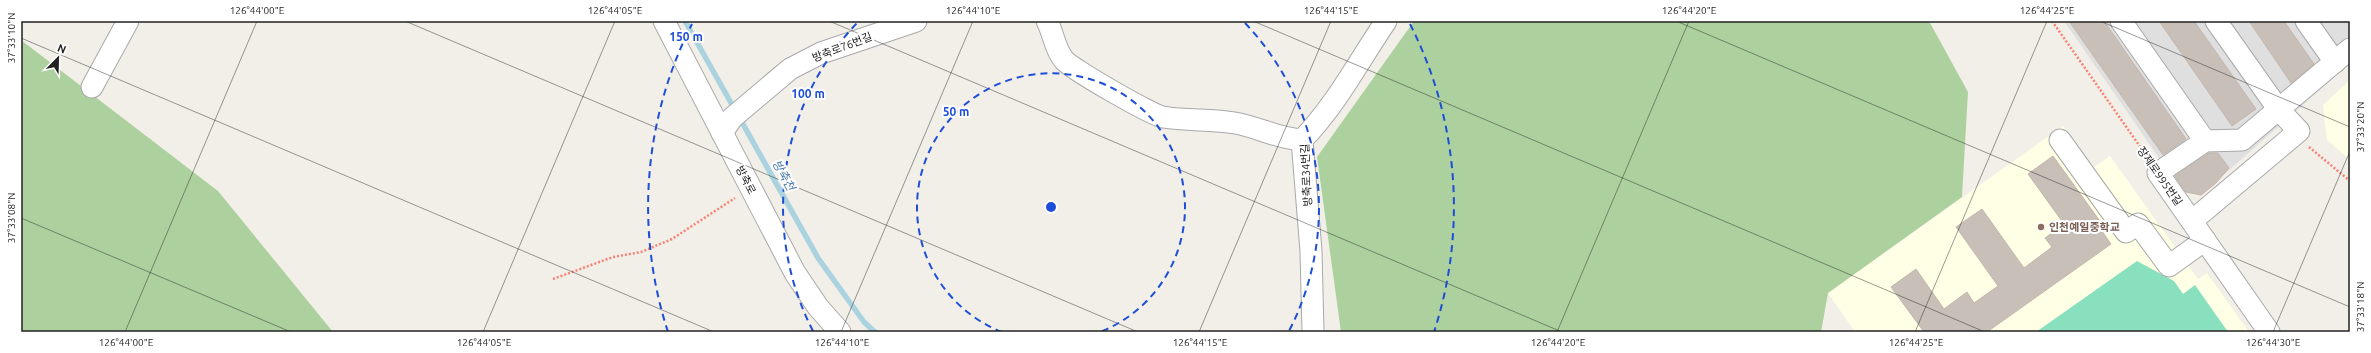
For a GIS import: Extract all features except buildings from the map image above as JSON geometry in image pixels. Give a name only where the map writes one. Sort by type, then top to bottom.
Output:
[{"type":"street","points":[[92,87],[128,21]]},
{"type":"street","name":"방축로","points":[[664,21],[733,120],[751,188],[794,273],[834,329]]},
{"type":"street","name":"방축로76번길","points":[[733,120],[790,69],[821,53],[916,21]]},
{"type":"street","points":[[1047,21],[1054,44],[1064,61],[1089,78],[1161,117],[1211,119],[1243,124],[1292,140],[1302,140]]},
{"type":"street","name":"방축로34번길","points":[[1313,332],[1311,251],[1302,140],[1317,125],[1349,80],[1386,21]]},
{"type":"street","points":[[2121,21],[2205,141]]},
{"type":"street","points":[[2192,221],[2298,131],[2279,110],[2216,21]]},
{"type":"street","points":[[2158,173],[2205,141],[2242,140],[2342,55],[2306,21]]},
{"type":"street","points":[[2060,140],[2126,232],[2138,224],[2169,266],[2204,240]]},
{"type":"street","name":"장제로995번길","points":[[2158,173],[2269,332]]},
{"type":"path","name":"장제로995번길","points":[[2052,21],[2158,173]]},
{"type":"path","points":[[2294,135],[2350,181]]},
{"type":"path","points":[[553,279],[613,257],[641,252],[672,239],[751,188]]},
{"type":"shaded area","points":[[2064,21],[2350,21],[2350,63],[2201,195],[2182,191]]},
{"type":"shaded area","points":[[2350,80],[2350,160],[2327,140],[2323,105]]},
{"type":"shaded area","name":"인천예일중학교","points":[[2063,126],[2093,168],[2110,156],[2198,279],[2207,273],[2249,332],[1855,332],[1828,293]]},
{"type":"green space","points":[[1414,21],[1929,21],[1968,92],[1962,197],[1828,293],[1821,332],[1341,332],[1317,157]]},
{"type":"green space","points":[[21,40],[218,191],[333,332],[21,332]]},
{"type":"green space","points":[[2137,261],[2174,281],[2183,294],[2195,285],[2228,332],[2036,332]]},
{"type":"waterway","name":"방축천","points":[[685,21],[735,110]]},
{"type":"waterway","name":"방축천","points":[[739,117],[818,258],[864,322],[875,332]]},
{"type":"place","name":"인천예일중학교","points":[[2041,227]]}]
